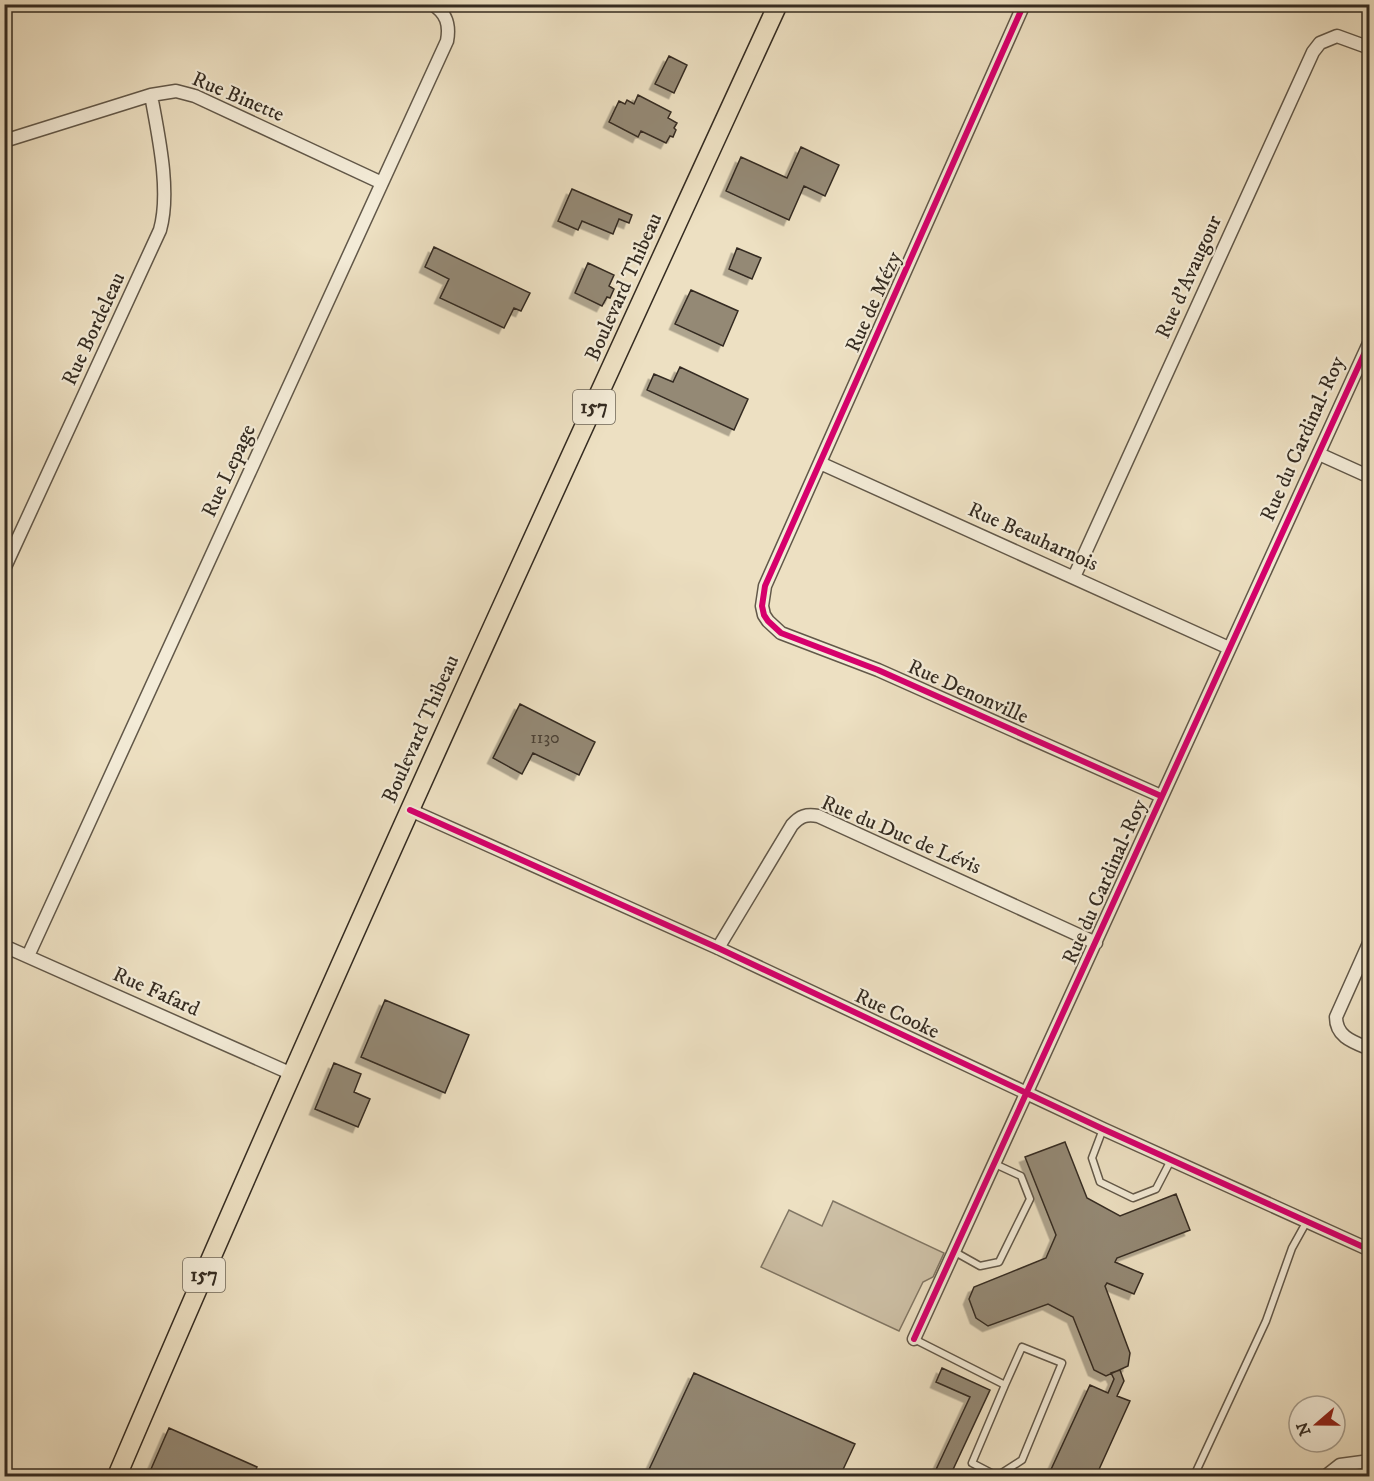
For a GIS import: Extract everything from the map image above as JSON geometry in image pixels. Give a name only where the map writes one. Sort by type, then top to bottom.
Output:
[{"type":"main road","name":"Boulevard Thibeau","points":[[117,1476],[292,1074],[487,636],[612,368],[777,4]]},
{"type":"street","name":"Rue Lepage","points":[[28,956],[447,41],[448,21],[440,9],[432,4]]},
{"type":"street","name":"Rue de Mézy","points":[[764,615],[762,606],[765,586],[1024,4]]},
{"type":"street","name":"Rue d'Avaugour","points":[[1074,577],[1313,52],[1320,43],[1337,36],[1370,48]]},
{"type":"street","name":"Rue Binette","points":[[4,141],[150,95],[176,91],[195,96],[382,183]]},
{"type":"street","name":"Rue Bordeleau","points":[[4,569],[160,230],[165,207],[164,186],[150,95]]},
{"type":"street","name":"Rue du Cardinal-Roy","points":[[914,1340],[1370,341]]},
{"type":"street","points":[[1318,454],[1370,477]]},
{"type":"street","name":"Rue Beauharnois","points":[[820,463],[1229,648]]},
{"type":"street","name":"Rue Denonville","points":[[764,615],[774,628],[788,636],[878,670],[1161,796]]},
{"type":"street","name":"Rue Cooke","points":[[410,810],[718,948],[1103,1129],[1370,1250]]},
{"type":"street","name":"Rue du Duc de Lévis","points":[[718,948],[792,825],[803,815],[810,814],[1096,943]]},
{"type":"street","points":[[1370,941],[1337,1011],[1337,1028],[1344,1037],[1370,1050]]},
{"type":"street","name":"Rue Fafard","points":[[4,946],[292,1074]]},
{"type":"street","points":[[1326,1476],[1345,1463],[1370,1461]]},
{"type":"lane","points":[[1103,1129],[1092,1158],[1101,1182],[1133,1198],[1156,1189],[1171,1160]]},
{"type":"lane","points":[[955,1252],[980,1266],[999,1262],[1030,1199],[1021,1176],[995,1164]]},
{"type":"lane","points":[[1194,1476],[1266,1321],[1292,1248],[1306,1221]]},
{"type":"lane","points":[[914,1340],[1005,1385]]},
{"type":"lane","points":[[1023,1347],[1062,1363],[1022,1460],[997,1476],[972,1463],[1005,1385],[1023,1347]]},
{"type":"shaded area","points":[[833,1201],[944,1253],[933,1277],[923,1282],[899,1331],[761,1267],[789,1210],[822,1226]]},
{"type":"building","points":[[669,56],[687,65],[674,93],[655,84]]},
{"type":"building","points":[[638,95],[671,112],[668,118],[677,123],[674,128],[676,130],[673,137],[670,136],[666,143],[641,131],[638,137],[609,122],[619,101],[625,104],[627,100],[634,104]]},
{"type":"building","points":[[801,147],[839,165],[825,196],[804,186],[789,220],[726,191],[741,157],[787,178]]},
{"type":"building","points":[[572,189],[632,215],[629,223],[619,219],[613,234],[582,221],[578,230],[558,221]]},
{"type":"building","points":[[434,247],[530,293],[521,311],[514,308],[504,328],[440,298],[449,279],[425,267]]},
{"type":"building","points":[[737,248],[761,258],[752,279],[729,269]]},
{"type":"building","points":[[588,263],[614,275],[609,286],[614,289],[610,298],[607,297],[602,306],[575,293]]},
{"type":"building","points":[[691,290],[738,311],[723,346],[675,324]]},
{"type":"building","points":[[680,367],[748,399],[734,430],[647,390],[654,374],[673,382]]},
{"type":"building","points":[[520,704],[595,742],[579,775],[533,753],[522,774],[493,758]]},
{"type":"building","points":[[385,1000],[469,1035],[445,1093],[361,1057]]},
{"type":"building","points":[[334,1063],[361,1074],[354,1092],[370,1099],[358,1127],[315,1109]]},
{"type":"building","points":[[1065,1142],[1087,1198],[1120,1216],[1176,1194],[1190,1230],[1117,1258],[1115,1262],[1143,1274],[1134,1294],[1107,1283],[1105,1286],[1130,1353],[1128,1366],[1106,1376],[1094,1370],[1073,1317],[1048,1304],[988,1326],[976,1318],[969,1299],[974,1287],[1046,1258],[1056,1235],[1025,1157]]},
{"type":"building","points":[[942,1368],[990,1390],[950,1476],[933,1476],[970,1397],[936,1382]]},
{"type":"building","points":[[1120,1370],[1124,1381],[1117,1396],[1130,1401],[1096,1476],[1048,1476],[1090,1385],[1108,1393],[1114,1379],[1111,1373]]},
{"type":"building","points":[[694,1373],[855,1444],[840,1476],[646,1476]]},
{"type":"building","points":[[169,1428],[257,1467],[253,1476],[148,1476]]},
{"type":"cycle path","points":[[1024,4],[765,586],[762,606],[768,621],[781,633],[878,670],[1161,796]]},
{"type":"cycle path","points":[[914,1339],[1370,341]]},
{"type":"cycle path","points":[[410,810],[718,948],[1103,1129],[1370,1250]]}]
